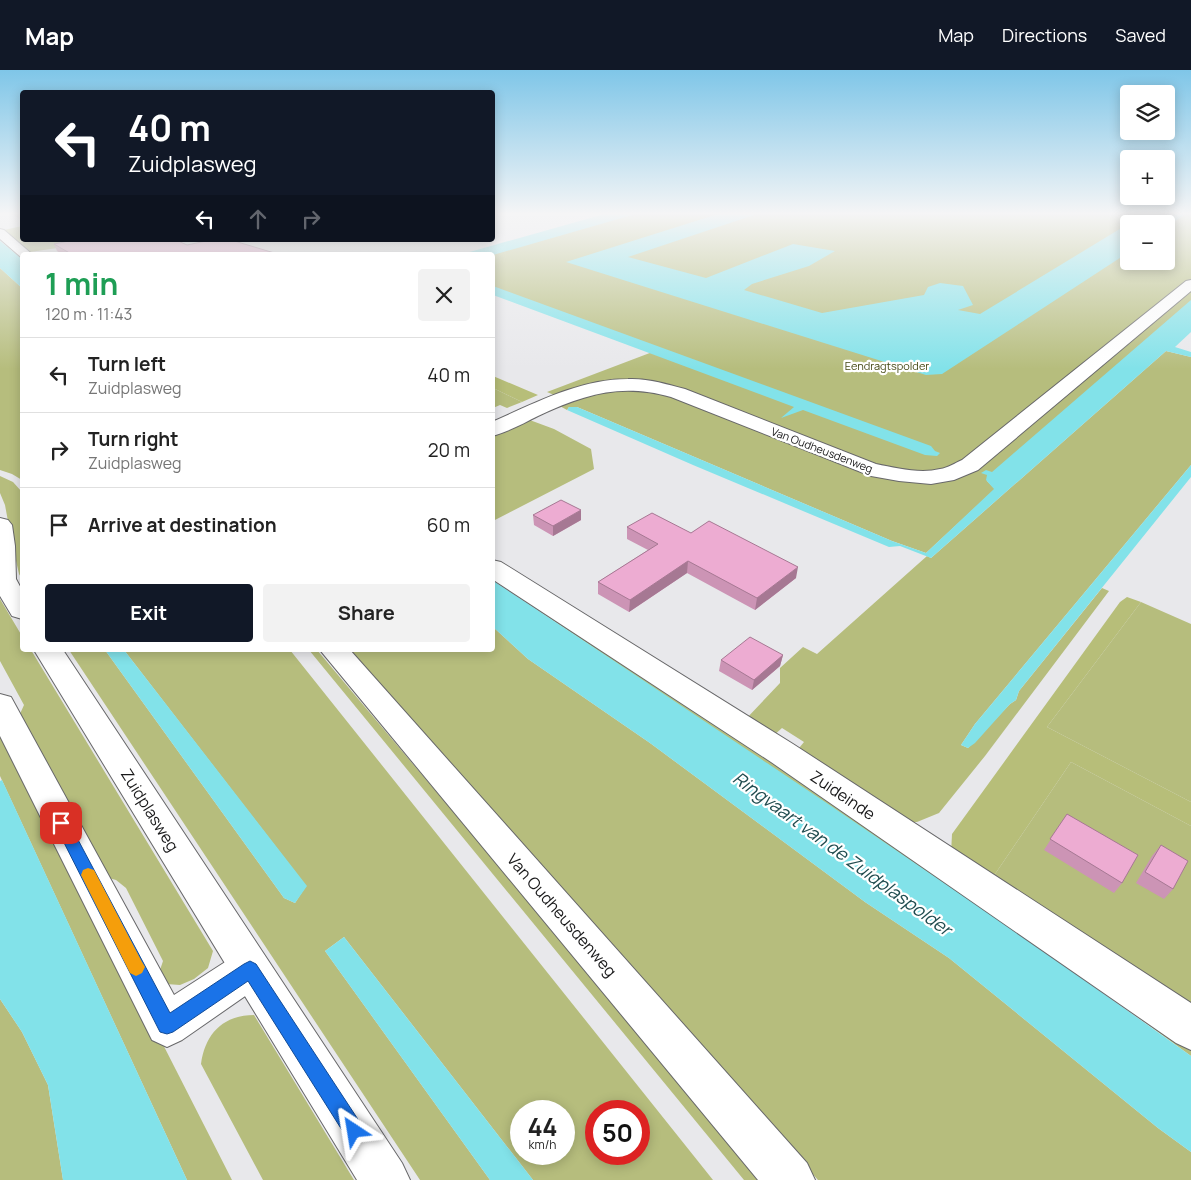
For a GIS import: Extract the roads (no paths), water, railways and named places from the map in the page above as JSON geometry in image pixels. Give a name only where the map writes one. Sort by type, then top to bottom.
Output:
[{"type":"street","name":"Van Oudheusdenweg","points":[[495,429],[593,387],[614,384],[645,384],[678,393],[872,470],[915,477],[946,475],[970,466],[1191,284]]},
{"type":"street","points":[[0,525],[3,546],[1,577],[20,607]]},
{"type":"street","name":"Zuideinde","points":[[495,569],[782,753],[1191,1028]]},
{"type":"street","name":"Zuidplasweg","points":[[49,652],[385,1180]]},
{"type":"street","name":"Van Oudheusdenweg","points":[[336,652],[790,1180]]},
{"type":"street","points":[[0,705],[167,1025],[250,969]]},
{"type":"water","points":[[0,265],[20,265],[20,286],[0,268]]},
{"type":"water","points":[[575,265],[657,265],[706,278],[740,265],[811,265],[752,284],[744,290],[822,313],[924,295],[928,287],[940,283],[963,286],[973,305],[958,310],[980,314],[1061,265],[1109,265],[942,374],[926,375]]},
{"type":"water","points":[[495,287],[931,446],[940,453],[937,456],[925,455],[803,410],[781,418],[794,407],[495,296]]},
{"type":"water","points":[[1191,300],[1191,332],[1175,347],[1191,352],[1191,357],[1166,351],[931,558],[900,546],[889,547],[567,410],[569,407],[577,407],[892,541],[926,553],[994,489],[986,480],[987,475],[981,473],[986,470],[992,472]]},
{"type":"water","points":[[1191,465],[1191,477],[1019,691],[1016,700],[1010,704],[975,743],[968,748],[961,745],[975,724]]},
{"type":"water","name":"Ringvaart van de Zuidplaspolder","points":[[495,582],[931,874],[1191,1056],[1191,1152],[1158,1128],[949,958],[865,902],[650,743],[528,659],[495,629]]},
{"type":"water","points":[[106,652],[126,652],[307,886],[295,903],[284,898]]},
{"type":"water","points":[[2,780],[187,1180],[63,1180],[48,1085],[22,1032],[0,999],[0,781]]},
{"type":"water","points":[[344,937],[510,1150],[510,1165],[521,1165],[533,1180],[490,1180],[325,951]]},
{"type":"park label","name":"Eendragtspolder","points":[[887,366]]}]
